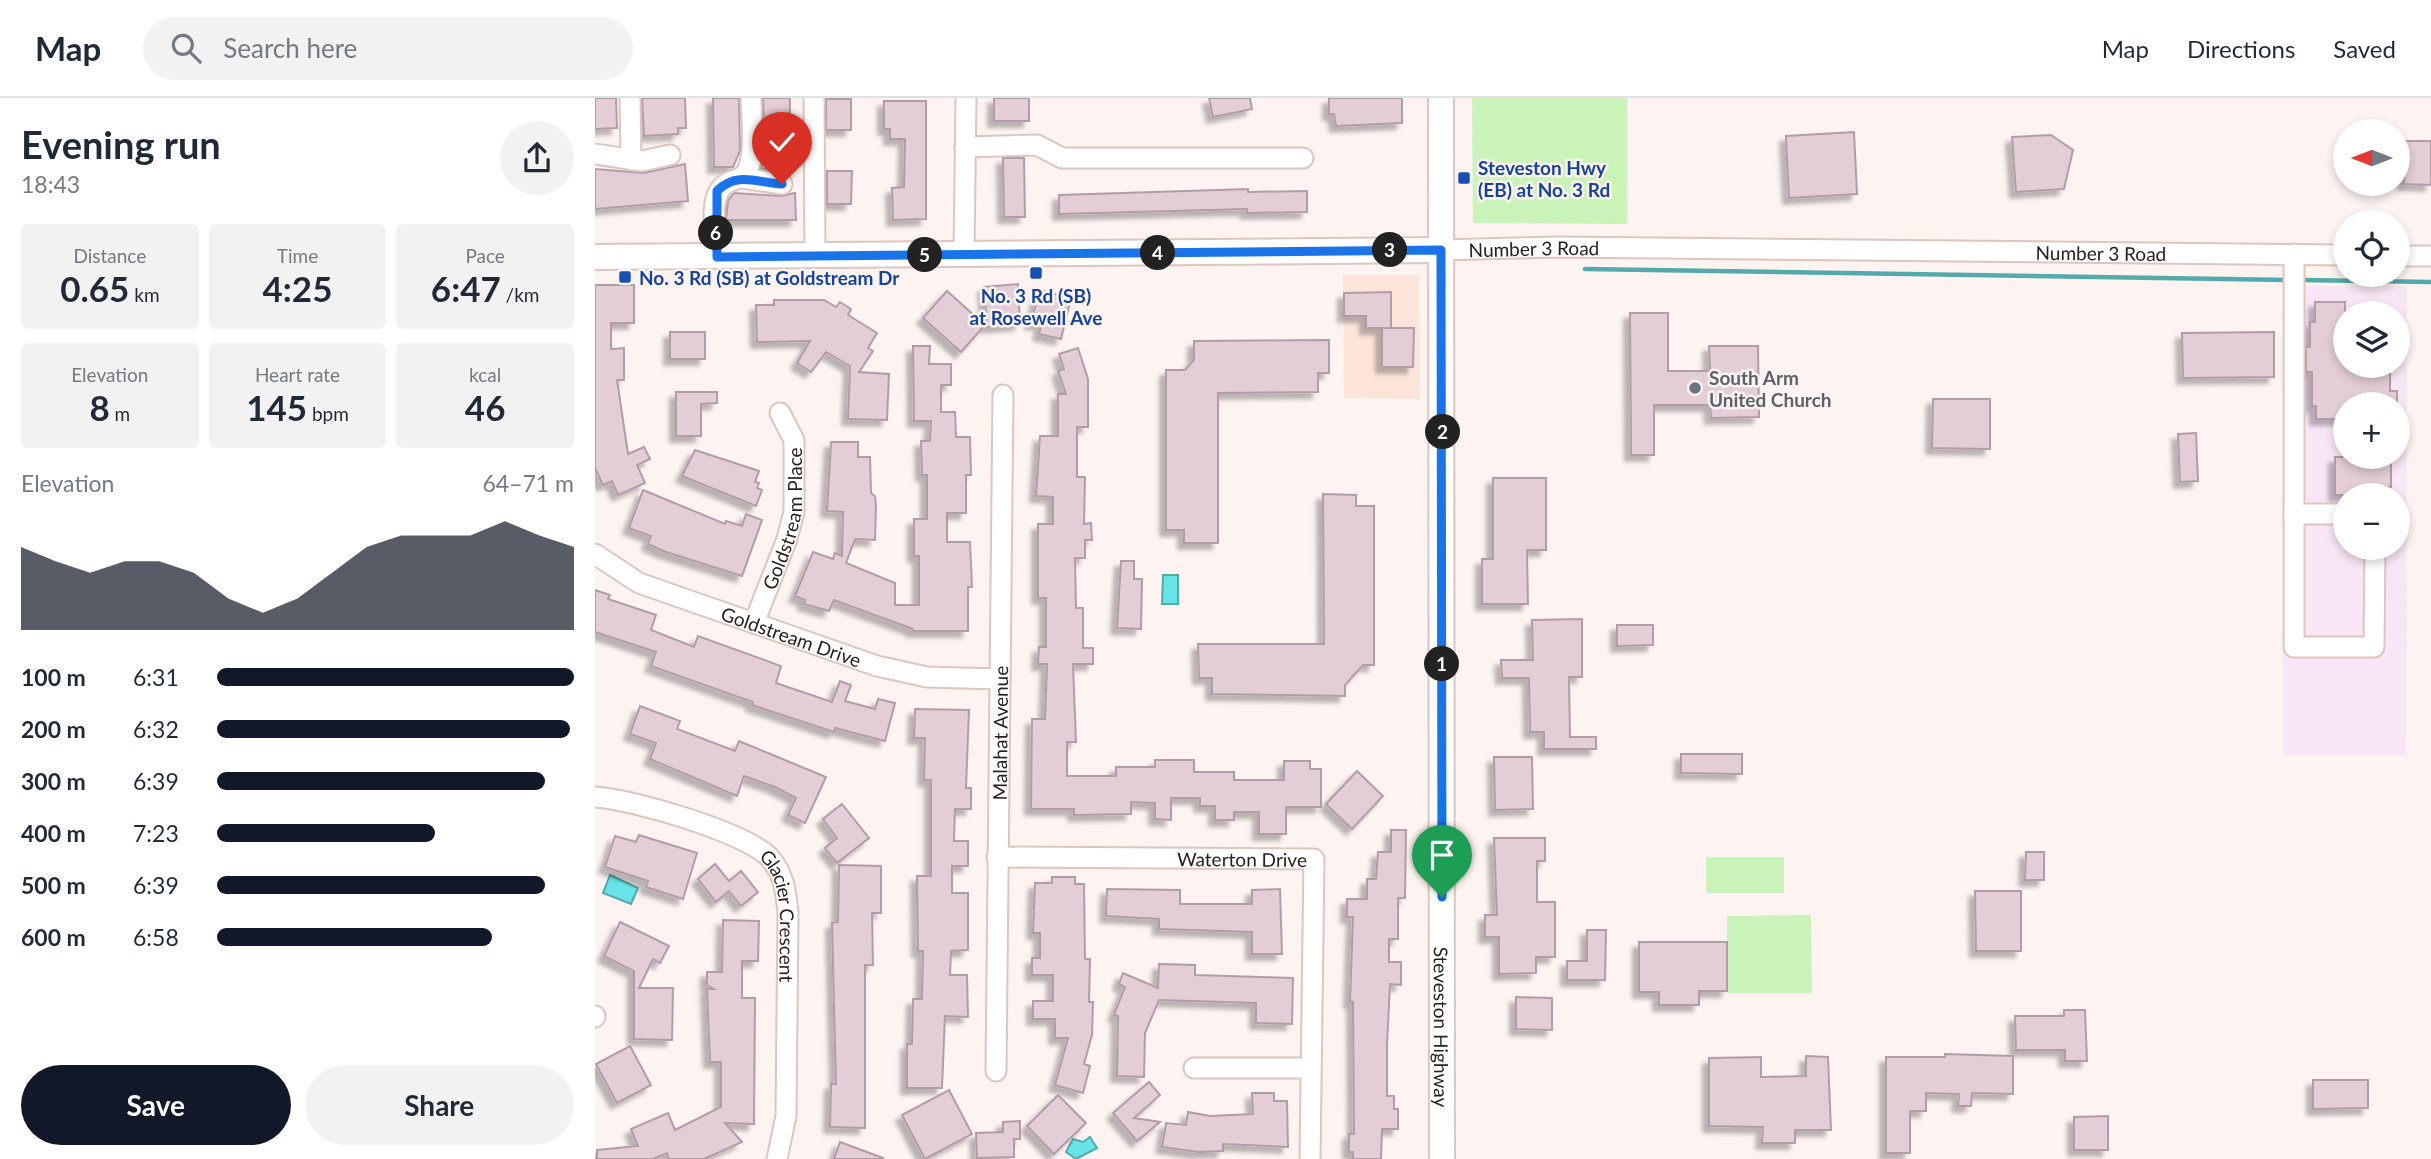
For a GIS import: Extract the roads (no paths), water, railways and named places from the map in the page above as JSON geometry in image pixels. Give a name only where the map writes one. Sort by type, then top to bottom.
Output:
[{"type":"main road","name":"Steveston Highway","points":[[1441,98],[1442,1159]]},
{"type":"main road","name":"Number 3 Road","points":[[595,257],[1441,250]]},
{"type":"street","points":[[630,98],[631,160]]},
{"type":"street","points":[[741,178],[750,160],[751,98]]},
{"type":"street","points":[[814,98],[815,256]]},
{"type":"street","points":[[964,254],[966,98]]},
{"type":"street","points":[[965,147],[1037,145],[1062,158],[1303,158]]},
{"type":"street","points":[[595,154],[653,161],[670,155]]},
{"type":"street","points":[[717,257],[716,195],[724,184],[741,178],[782,184]]},
{"type":"street","name":"Number 3 Road","points":[[1441,250],[1558,247],[2294,258],[2333,256]]},
{"type":"street","points":[[2410,256],[2431,256]]},
{"type":"street","points":[[2294,258],[2294,647],[2374,647],[2375,560]]},
{"type":"street","name":"Malahat Avenue","points":[[996,1071],[1003,395]]},
{"type":"street","name":"Goldstream Place","points":[[754,623],[787,539],[793,512],[794,440],[780,414]]},
{"type":"street","points":[[2294,514],[2333,514]]},
{"type":"street","name":"Goldstream Drive","points":[[595,554],[639,583],[877,666],[949,679],[999,679]]},
{"type":"street","name":"Glacier Crescent","points":[[595,797],[652,808],[731,836],[759,849],[777,867],[783,880],[788,913],[786,1116],[777,1159]]},
{"type":"street","name":"Waterton Drive","points":[[997,858],[1314,859],[1310,1159]]},
{"type":"street","points":[[1194,1068],[1311,1068]]},
{"type":"water","points":[[1163,575],[1178,575],[1178,604],[1162,604]]},
{"type":"water","points":[[610,875],[638,888],[631,904],[603,893]]},
{"type":"water","points":[[1090,1137],[1097,1148],[1076,1159],[1066,1152],[1073,1139],[1083,1142]]},
{"type":"waterway","points":[[1585,269],[2288,280]]},
{"type":"waterway","points":[[2300,280],[2431,282]]},
{"type":"place","name":"Steveston Hwy (EB) at No. 3 Rd","points":[[1464,178]]},
{"type":"place","name":"No. 3 Rd (SB) at Rosewell Ave","points":[[1036,273]]},
{"type":"place","name":"No. 3 Rd (SB) at Goldstream Dr","points":[[625,277]]},
{"type":"place","name":"South Arm United Church","points":[[1695,388]]}]
